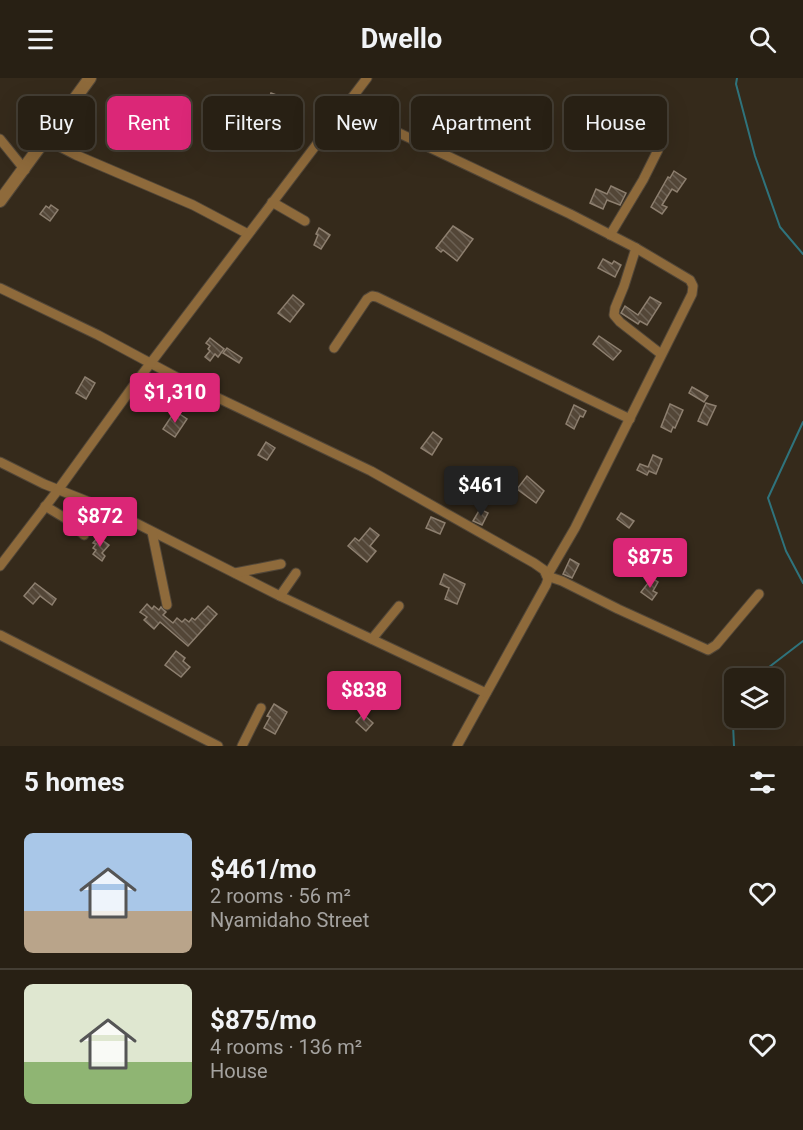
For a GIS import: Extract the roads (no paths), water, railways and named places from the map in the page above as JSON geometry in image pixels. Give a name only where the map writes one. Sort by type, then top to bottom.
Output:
[{"type":"street","points":[[77,96],[90,78]]},
{"type":"street","points":[[353,96],[367,78]]},
{"type":"street","points":[[399,133],[636,248],[680,272],[692,282],[692,294],[575,528],[457,746]]},
{"type":"street","points":[[0,140],[25,170]]},
{"type":"street","points":[[0,566],[315,145]]},
{"type":"street","points":[[0,201],[38,150]]},
{"type":"street","points":[[66,150],[193,205],[248,234]]},
{"type":"street","points":[[610,235],[658,150]]},
{"type":"street","points":[[272,202],[305,221]]},
{"type":"street","points":[[636,248],[614,315],[661,354]]},
{"type":"street","points":[[0,288],[46,309],[193,386],[371,471],[509,547],[540,567],[547,576],[562,580],[618,609],[708,650],[716,645],[759,594]]},
{"type":"street","points":[[334,348],[367,299],[372,296],[377,297],[630,419]]},
{"type":"street","points":[[0,462],[58,490],[94,503],[280,596],[486,693]]},
{"type":"street","points":[[45,506],[65,518],[84,535]]},
{"type":"street","points":[[152,532],[167,605]]},
{"type":"street","points":[[235,573],[281,564]]},
{"type":"street","points":[[280,596],[296,573]]},
{"type":"street","points":[[372,639],[399,606]]},
{"type":"street","points":[[0,635],[218,746]]},
{"type":"street","points":[[242,746],[261,708]]},
{"type":"waterway","points":[[737,78],[736,84],[755,156],[780,227],[803,254]]},
{"type":"waterway","points":[[803,422],[768,498],[786,551],[803,583]]},
{"type":"waterway","points":[[768,668],[803,641]]},
{"type":"waterway","points":[[733,728],[734,746]]}]
